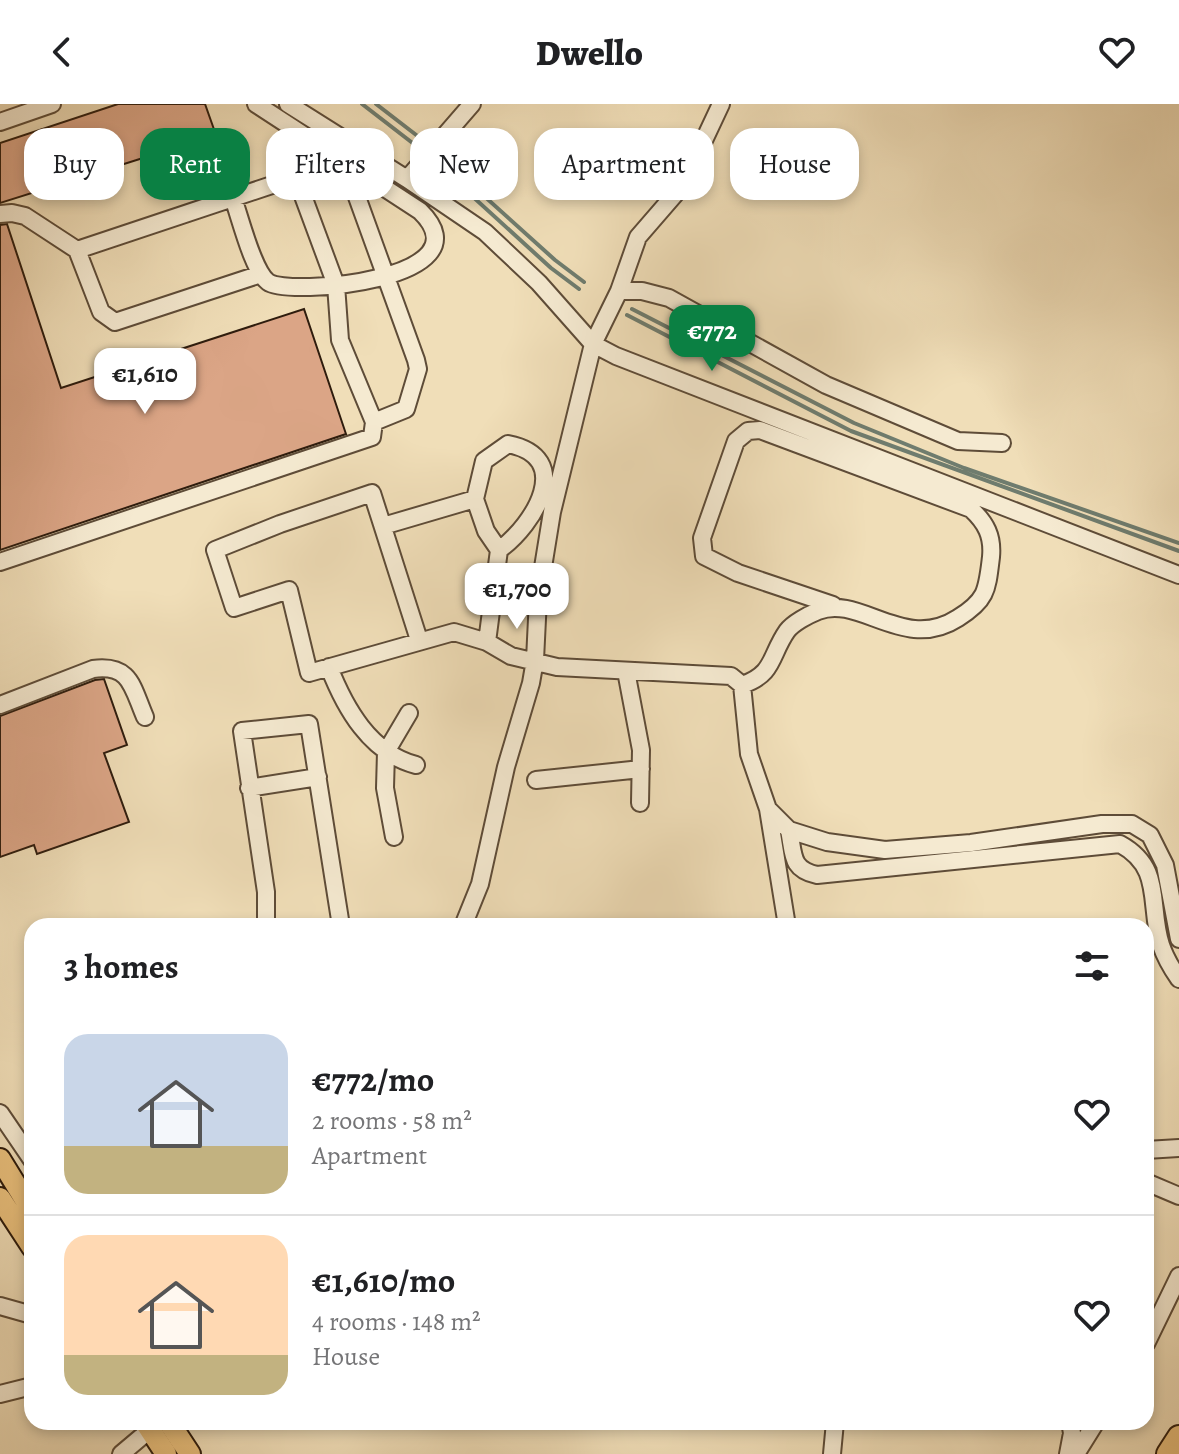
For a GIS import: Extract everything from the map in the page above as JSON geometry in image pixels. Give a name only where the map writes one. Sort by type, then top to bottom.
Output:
[{"type":"highway","points":[[1168,1454],[1179,1437]]},
{"type":"main road","points":[[0,1159],[24,1198]]},
{"type":"main road","points":[[0,1198],[24,1235]]},
{"type":"main road","points":[[154,1430],[166,1454]]},
{"type":"main road","points":[[174,1430],[190,1454]]},
{"type":"street","points":[[0,122],[52,104]]},
{"type":"street","points":[[256,104],[293,128]]},
{"type":"street","points":[[288,104],[410,181]]},
{"type":"street","points":[[407,179],[472,104]]},
{"type":"street","points":[[466,918],[480,884],[506,767],[535,660],[538,598],[552,512],[593,344],[619,291],[638,237],[683,185],[721,104]]},
{"type":"street","points":[[234,200],[261,274],[272,285],[336,285],[385,275],[427,259],[434,247],[436,234],[431,221],[394,194]]},
{"type":"street","points":[[77,250],[227,200]]},
{"type":"street","points":[[0,562],[364,443],[372,437],[374,422],[340,340],[336,285],[305,200]]},
{"type":"street","points":[[358,200],[418,369],[406,409],[374,422]]},
{"type":"street","points":[[420,211],[424,200]]},
{"type":"street","points":[[435,200],[507,251],[593,344],[700,390],[1179,575]]},
{"type":"street","points":[[0,214],[25,216],[77,250],[101,312],[115,322],[261,274]]},
{"type":"street","points":[[619,291],[642,291],[669,298],[826,385],[958,441],[1002,443]]},
{"type":"street","points":[[742,685],[758,680],[769,668],[788,628],[833,605],[910,631],[949,624],[979,605],[987,586],[991,552],[987,524],[971,509],[760,430],[748,431],[736,441],[711,509],[702,538],[704,556],[738,573],[833,605]]},
{"type":"street","points":[[487,642],[499,550],[486,531],[475,499],[484,461],[508,444],[524,448],[543,473],[542,494],[535,512],[515,538],[499,550]]},
{"type":"street","points":[[419,640],[372,493],[215,550],[234,608],[289,590],[309,673],[454,632],[487,642],[511,656],[557,667],[731,676],[742,685],[749,754],[768,809],[786,918]]},
{"type":"street","points":[[383,526],[475,499]]},
{"type":"street","points":[[0,705],[93,669],[107,667],[116,668],[129,679],[145,717]]},
{"type":"street","points":[[329,667],[352,717],[386,752],[416,765]]},
{"type":"street","points":[[626,671],[637,724],[640,803]]},
{"type":"street","points":[[394,837],[385,788],[386,752],[409,713]]},
{"type":"street","points":[[266,918],[266,892],[242,731],[309,724],[340,918]]},
{"type":"street","points":[[536,780],[641,769]]},
{"type":"street","points":[[249,788],[318,777]]},
{"type":"street","points":[[768,809],[789,830],[827,842],[885,850],[971,843],[1102,824],[1132,824],[1150,835],[1165,865],[1179,939]]},
{"type":"street","points":[[789,830],[795,863],[804,873],[817,875],[1120,844],[1143,860],[1151,880],[1161,945],[1179,979]]},
{"type":"street","points":[[0,1113],[24,1148]]},
{"type":"street","points":[[1154,1150],[1179,1148]]},
{"type":"street","points":[[1154,1185],[1179,1196]]},
{"type":"street","points":[[1154,1328],[1179,1276]]},
{"type":"street","points":[[0,1306],[24,1313]]},
{"type":"street","points":[[0,1394],[24,1388]]},
{"type":"street","points":[[121,1454],[145,1430]]},
{"type":"street","points":[[832,1454],[834,1430]]},
{"type":"street","points":[[1068,1454],[1071,1430]]},
{"type":"street","points":[[1076,1454],[1091,1430]]},
{"type":"building","points":[[118,104],[205,104],[214,128],[140,128],[140,159],[124,164],[124,128],[45,128]]},
{"type":"building","points":[[24,135],[24,195],[0,203],[0,143]]},
{"type":"building","points":[[7,224],[61,388],[304,309],[346,434],[0,550],[0,225]]},
{"type":"building","points":[[104,679],[127,745],[104,753],[129,822],[37,854],[34,845],[0,857],[0,716]]},
{"type":"waterway","points":[[362,104],[410,141]]},
{"type":"waterway","points":[[376,104],[410,130]]},
{"type":"waterway","points":[[476,200],[551,268],[579,289]]},
{"type":"waterway","points":[[488,200],[584,282]]},
{"type":"waterway","points":[[632,309],[854,423],[964,468],[1179,543]]},
{"type":"waterway","points":[[627,315],[851,431],[1179,551]]}]
